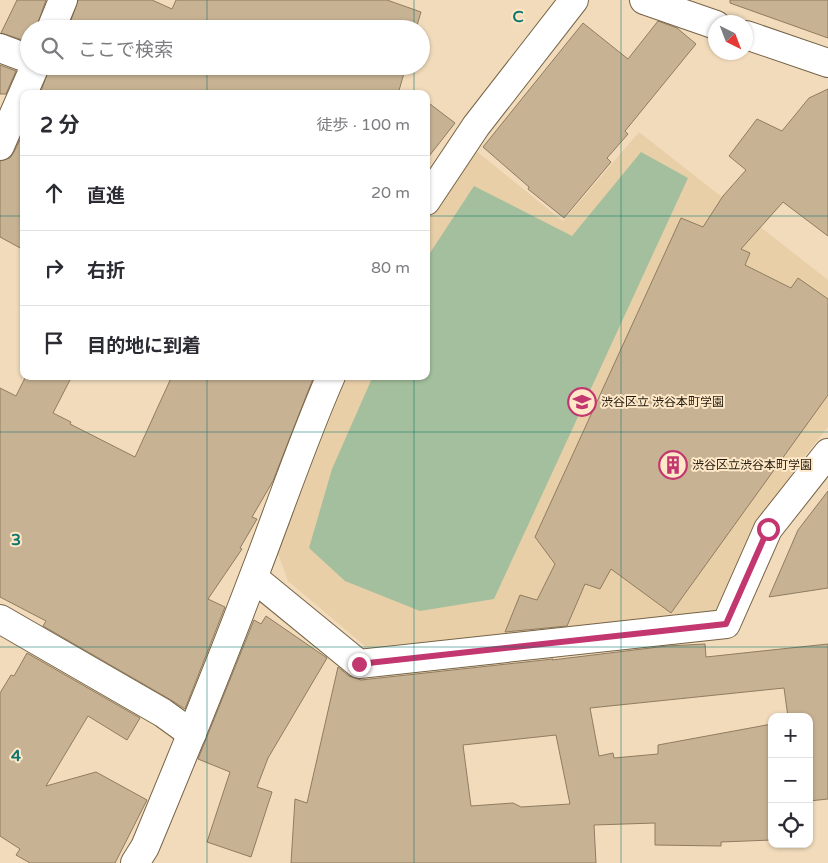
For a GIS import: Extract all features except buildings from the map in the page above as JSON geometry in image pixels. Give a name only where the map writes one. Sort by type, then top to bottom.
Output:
[{"type":"street","points":[[55,20],[63,0]]},
{"type":"street","points":[[430,195],[476,126],[574,0]]},
{"type":"street","points":[[644,0],[708,22]]},
{"type":"street","points":[[753,37],[828,64]]},
{"type":"street","points":[[0,48],[20,56]]},
{"type":"street","points":[[25,90],[31,75]]},
{"type":"street","points":[[0,146],[20,102]]},
{"type":"street","points":[[135,863],[145,847],[192,734],[329,380]]},
{"type":"street","points":[[254,578],[359,664],[726,624],[768,529],[828,453]]},
{"type":"street","points":[[0,620],[163,712],[192,734]]},
{"type":"shaded area","name":"渋谷区立 渋谷本町学園","points":[[639,132],[828,280],[828,427],[797,466],[714,616],[366,647],[288,581],[277,551],[345,380],[430,380],[430,214],[475,150],[563,221]]},
{"type":"green space","points":[[641,152],[688,178],[494,599],[420,611],[345,581],[309,548],[332,469],[371,380],[430,380],[430,253],[474,186],[572,236]]},
{"type":"place","name":"渋谷区立 渋谷本町学園","points":[[582,402]]},
{"type":"place","name":"渋谷区立渋谷本町学園","points":[[673,465]]},
{"type":"route","points":[[359,664],[726,624],[768,529]]}]
